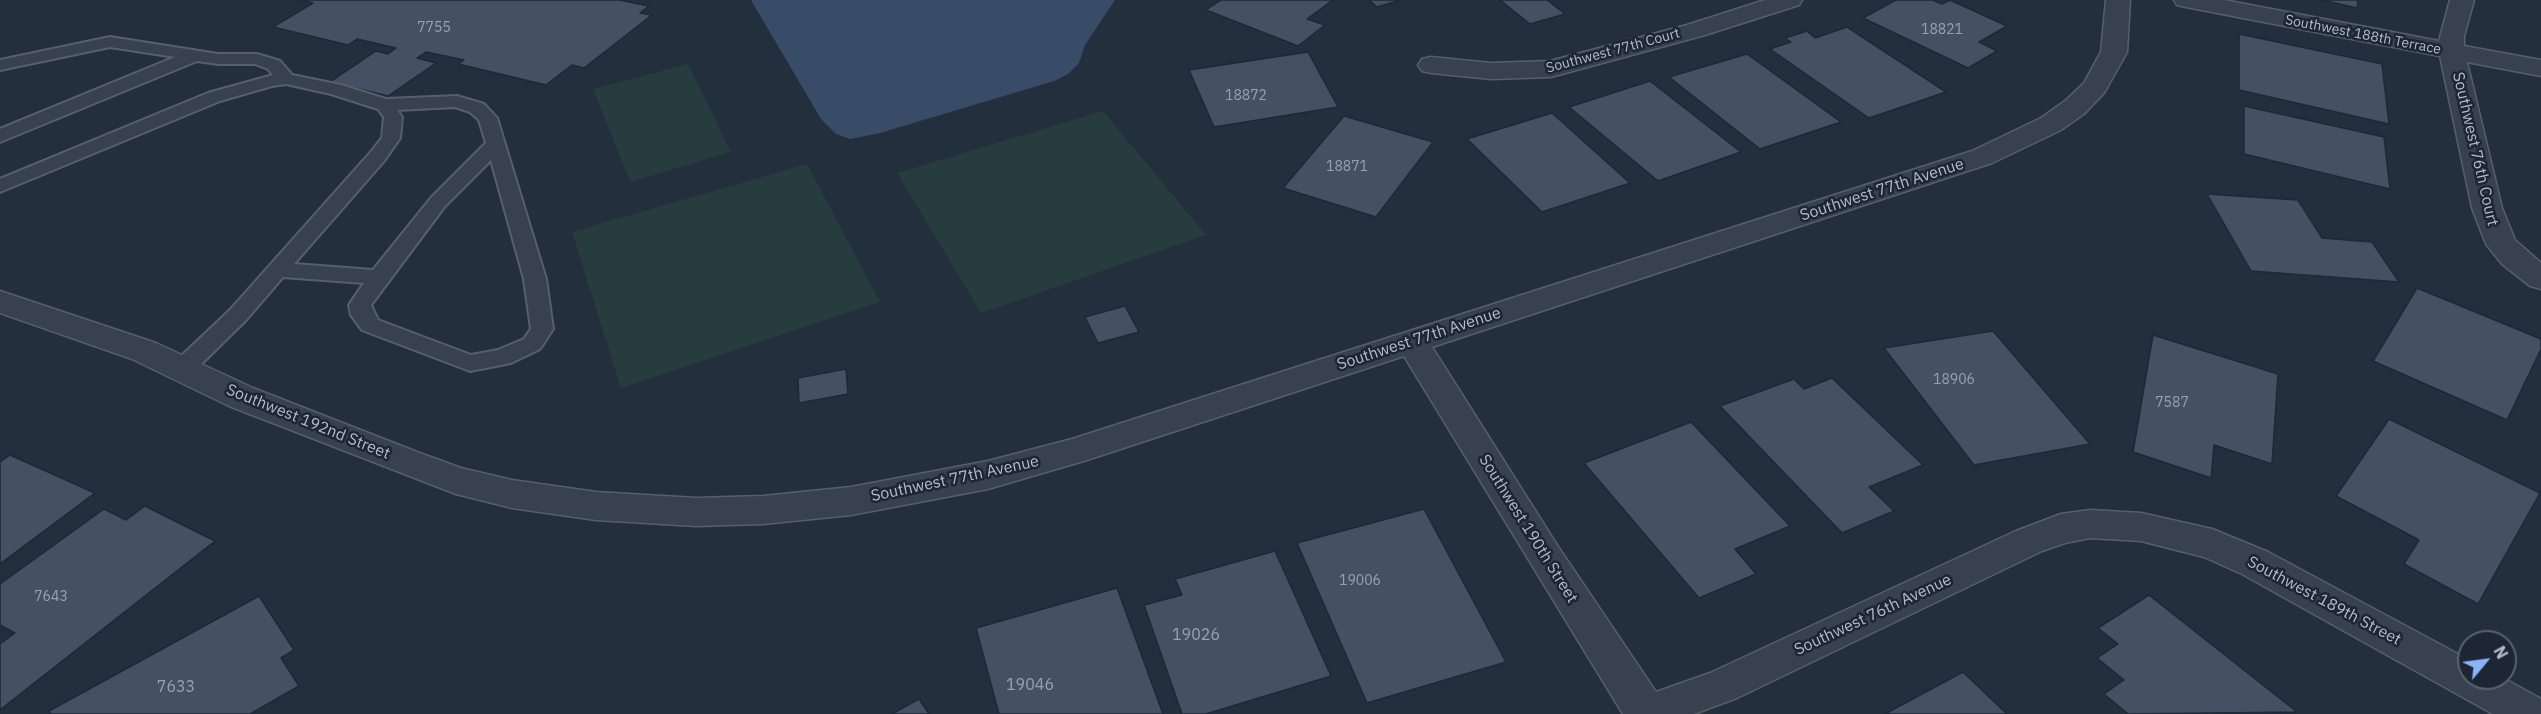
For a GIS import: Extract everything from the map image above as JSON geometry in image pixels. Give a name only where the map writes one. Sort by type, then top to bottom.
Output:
[{"type":"street","name":"Southwest 77th Court","points":[[1431,65],[1491,71],[1551,69],[1696,30],[1790,0]]},
{"type":"street","name":"Southwest 77th Avenue","points":[[626,508],[696,512],[790,508],[861,499],[961,480],[1075,451],[1946,170],[2028,136],[2063,116],[2095,87],[2114,52],[2118,0]]},
{"type":"street","name":"Southwest 188th Terrace","points":[[2186,0],[2541,68]]},
{"type":"street","name":"Southwest 76th Court","points":[[2462,0],[2451,36],[2452,52],[2487,208],[2495,234],[2506,251],[2541,279]]},
{"type":"street","name":"Southwest 192nd Street","points":[[0,302],[144,351],[262,405],[456,480],[512,494],[626,508]]},
{"type":"street","name":"Southwest 190th Street","points":[[1412,342],[1544,556],[1646,714]]},
{"type":"street","name":"Southwest 76th Avenue","points":[[1646,714],[1723,686],[2029,541],[2061,529],[2104,525]]},
{"type":"street","name":"Southwest 189th Street","points":[[2104,525],[2164,531],[2230,552],[2531,714]]},
{"type":"lane","points":[[0,65],[110,42],[196,56],[258,59],[274,65],[286,79]]},
{"type":"lane","points":[[0,136],[196,56]]},
{"type":"lane","points":[[2,182],[214,97],[270,81],[286,79],[335,89],[385,105],[457,101],[486,114],[496,143],[537,290],[542,329],[532,344],[503,357],[470,363],[370,325],[362,315],[360,305],[438,202],[496,143]]},
{"type":"lane","points":[[183,368],[238,315],[378,157],[390,138],[393,117],[385,105]]},
{"type":"lane","points":[[279,270],[379,277]]},
{"type":"green space","points":[[688,64],[731,152],[630,182],[593,89]]},
{"type":"green space","points":[[1103,111],[1206,235],[981,313],[897,173]]},
{"type":"green space","points":[[807,164],[880,302],[621,388],[572,232]]},
{"type":"water","points":[[751,0],[1115,0],[1085,45],[1079,63],[1068,74],[1054,81],[880,133],[850,139],[836,134],[821,119]]},
{"type":"building","points":[[299,0],[619,0],[649,6],[640,13],[652,15],[584,68],[572,65],[546,85],[458,64],[464,60],[426,52],[417,58],[436,63],[388,96],[330,82],[376,51],[388,54],[396,48],[357,39],[348,45],[273,27],[313,3]]},
{"type":"building","points":[[1221,0],[1333,0],[1307,19],[1325,25],[1298,46],[1206,10]]},
{"type":"building","points":[[1369,0],[1401,0],[1377,7]]},
{"type":"building","points":[[1500,0],[1547,0],[1565,14],[1530,24]]},
{"type":"building","points":[[1896,0],[1932,0],[1942,4],[1950,0],[2007,26],[1979,42],[1997,51],[1968,68],[1863,18]]},
{"type":"building","points":[[2322,0],[2358,0],[2357,8]]},
{"type":"building","points":[[1847,27],[1946,92],[1869,118],[1770,49],[1791,42],[1785,38],[1807,31],[1815,38]]},
{"type":"building","points":[[2239,34],[2382,64],[2389,124],[2239,90]]},
{"type":"building","points":[[1308,52],[1338,107],[1214,127],[1189,70]]},
{"type":"building","points":[[1747,54],[1841,122],[1760,149],[1669,77]]},
{"type":"building","points":[[1650,81],[1741,152],[1658,181],[1569,107]]},
{"type":"building","points":[[2244,106],[2384,137],[2390,189],[2244,154]]},
{"type":"building","points":[[1552,113],[1630,183],[1542,212],[1467,139]]},
{"type":"building","points":[[1344,116],[1433,142],[1376,217],[1283,188]]},
{"type":"building","points":[[2207,194],[2298,200],[2322,238],[2372,242],[2399,282],[2251,271]]},
{"type":"building","points":[[2417,288],[2541,339],[2541,349],[2507,420],[2373,361]]},
{"type":"building","points":[[1125,306],[1139,332],[1098,343],[1085,317]]},
{"type":"building","points":[[1993,331],[2090,444],[1974,465],[1884,348]]},
{"type":"building","points":[[2153,335],[2278,374],[2272,464],[2214,445],[2211,478],[2133,452]]},
{"type":"building","points":[[846,369],[848,394],[799,403],[798,378]]},
{"type":"building","points":[[1832,378],[1923,465],[1869,487],[1894,511],[1842,533],[1720,406],[1794,379],[1804,389]]},
{"type":"building","points":[[2389,419],[2540,493],[2478,604],[2404,564],[2419,540],[2336,496]]},
{"type":"building","points":[[1691,422],[1790,526],[1735,549],[1756,574],[1699,598],[1584,463]]},
{"type":"building","points":[[10,455],[95,493],[0,564],[0,462]]},
{"type":"building","points":[[145,506],[215,541],[0,710],[0,644],[15,633],[0,625],[0,584],[104,509],[126,520]]},
{"type":"building","points":[[1424,509],[1506,662],[1367,703],[1297,543]]},
{"type":"building","points":[[1275,551],[1331,676],[1206,714],[1182,714],[1144,605],[1182,595],[1175,579]]},
{"type":"building","points":[[1117,588],[1163,714],[999,714],[976,628]]},
{"type":"building","points":[[2149,595],[2297,712],[2128,714],[2104,694],[2124,680],[2097,658],[2118,644],[2098,628]]},
{"type":"building","points":[[259,596],[294,650],[281,658],[299,686],[250,714],[51,714],[49,711]]},
{"type":"building","points":[[1963,672],[2007,714],[1885,714]]},
{"type":"building","points":[[919,699],[929,714],[892,714]]}]
